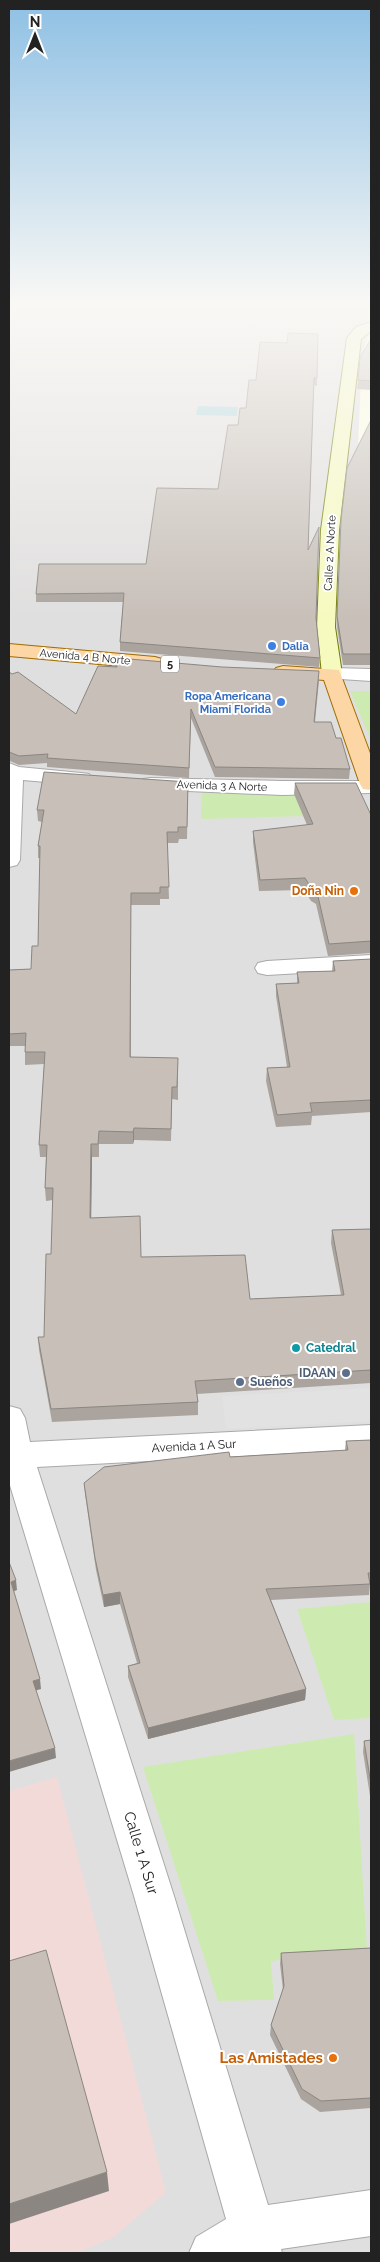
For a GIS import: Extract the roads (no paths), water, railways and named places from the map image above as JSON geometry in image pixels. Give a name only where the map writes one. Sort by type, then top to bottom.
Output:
[{"type":"main road","name":"Calle 2 A Norte","points":[[345,409],[330,530],[326,627],[332,674],[338,696],[371,786]]},
{"type":"main road","name":"Avenida 4 B Norte","points":[[9,650],[175,664]]},
{"type":"main road","points":[[268,671],[332,674]]},
{"type":"street","points":[[332,674],[371,675]]},
{"type":"street","points":[[9,860],[11,771],[100,781]]},
{"type":"street","name":"Avenida 3 A Norte","points":[[127,782],[282,788],[371,786]]},
{"type":"street","points":[[267,968],[371,962]]},
{"type":"street","name":"Calle 1 A Sur","points":[[9,1418],[17,1455],[154,1896],[255,2241]]},
{"type":"street","name":"Avenida 1 A Sur","points":[[17,1455],[371,1436]]},
{"type":"street","points":[[212,2253],[371,2213]]},
{"type":"water","points":[[197,409],[238,409],[237,416],[196,415]]},
{"type":"place","name":"Dalia","points":[[272,646]]},
{"type":"place","name":"Ropa Americana Miami Florida","points":[[281,702]]},
{"type":"place","name":"Doña Nin","points":[[354,891]]},
{"type":"place","name":"Catedral","points":[[296,1348]]},
{"type":"place","name":"IDAAN","points":[[346,1373]]},
{"type":"place","name":"Sueños","points":[[240,1382]]},
{"type":"place","name":"Las Amistades","points":[[333,2058]]}]
